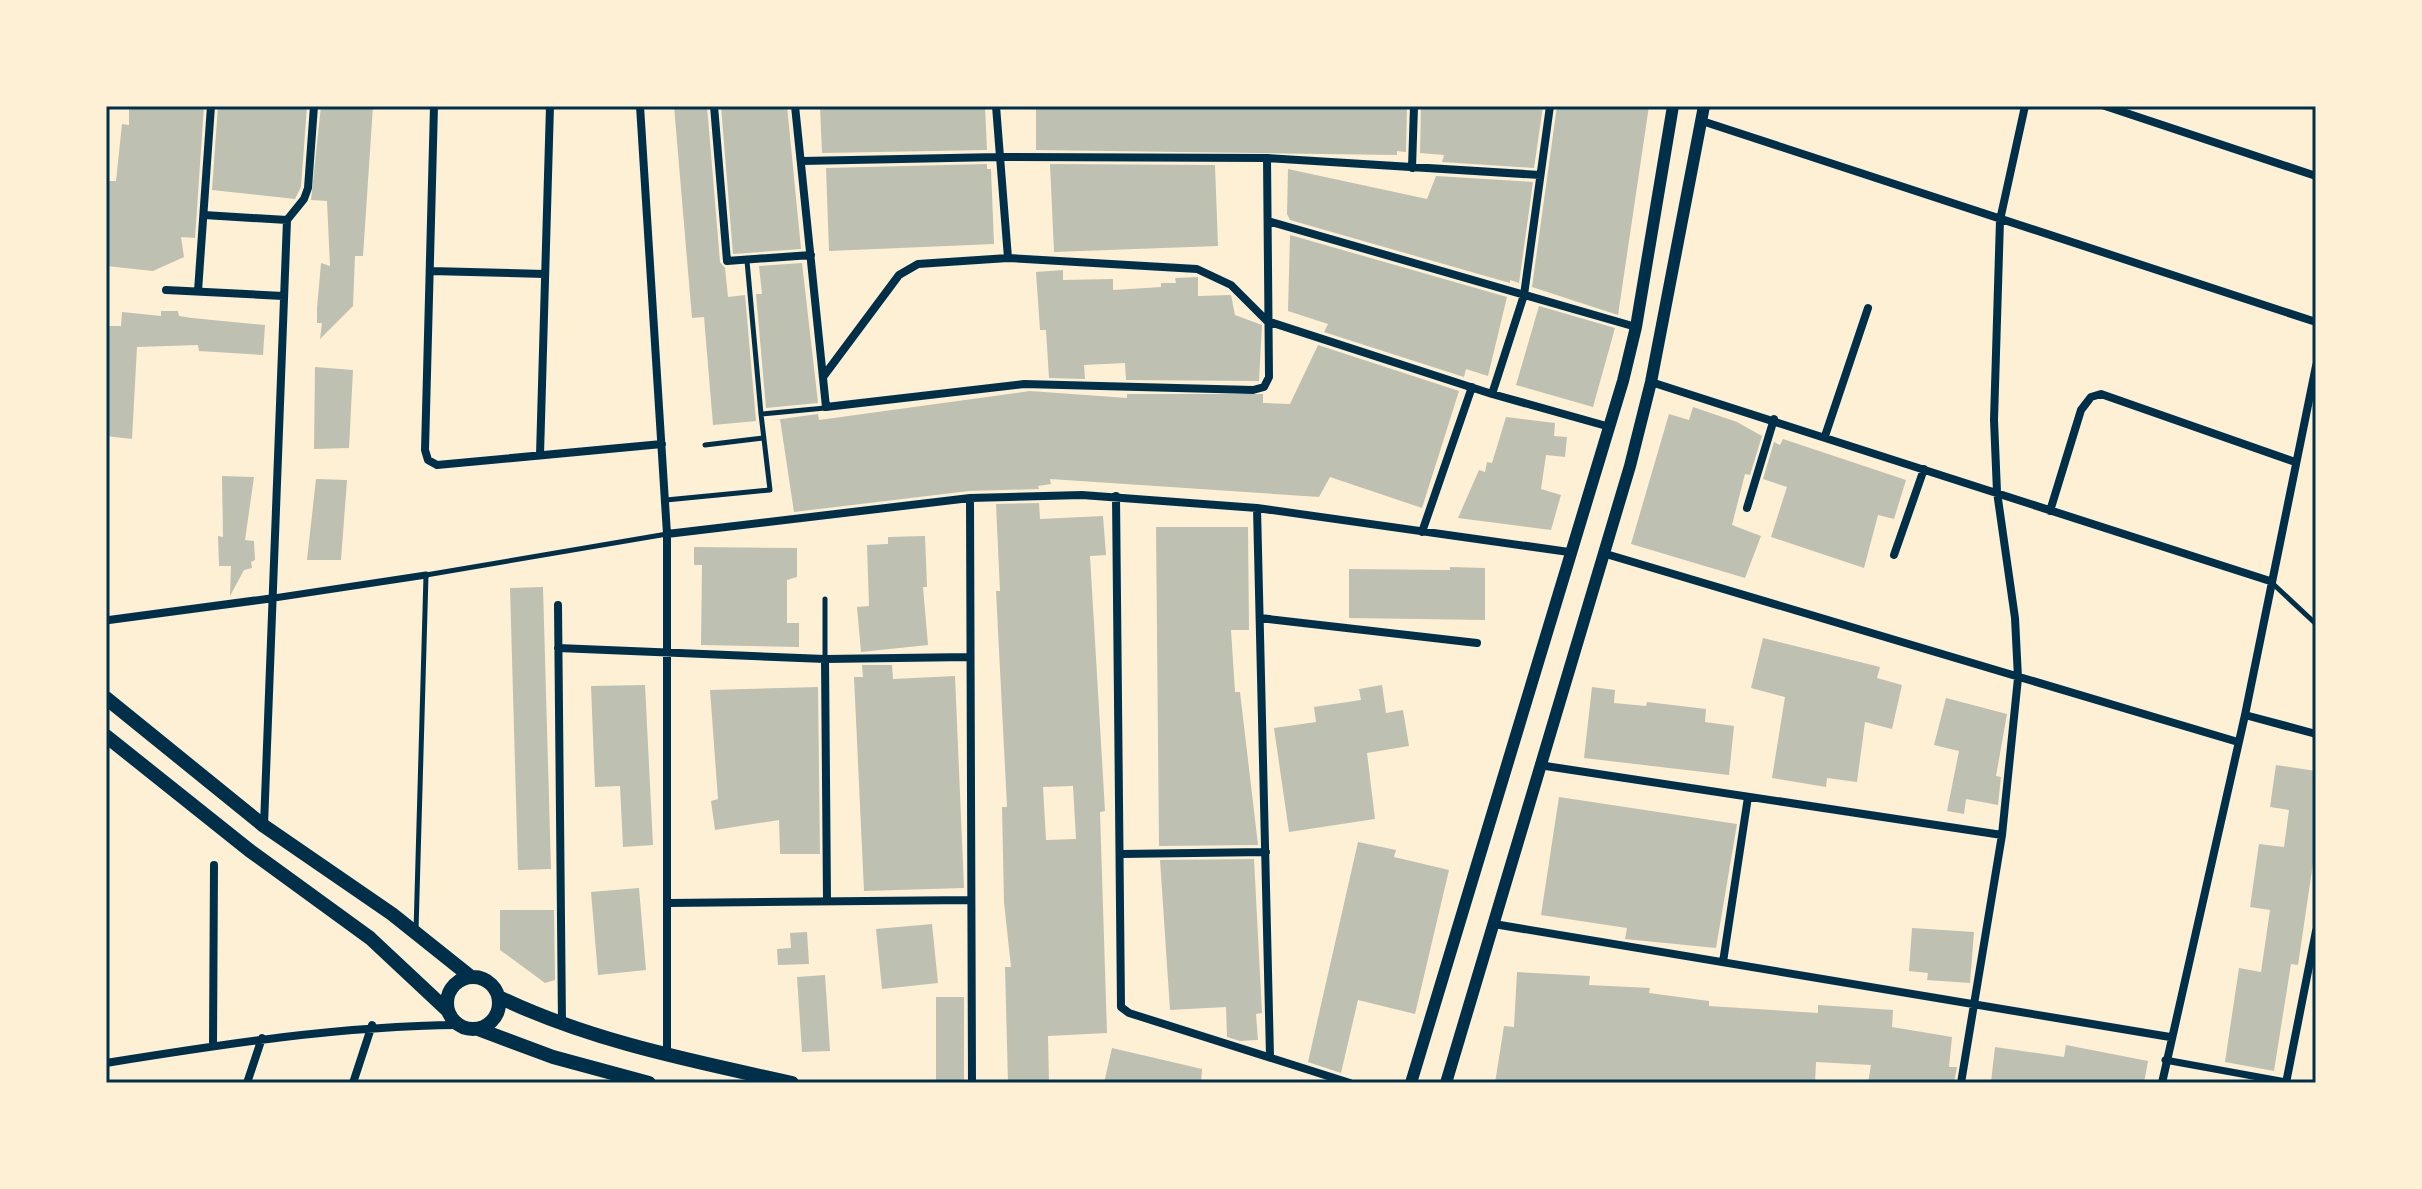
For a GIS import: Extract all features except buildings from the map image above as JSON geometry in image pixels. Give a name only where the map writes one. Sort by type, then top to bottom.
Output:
[{"type":"main road","points":[[106,698],[264,826],[416,932],[471,977],[491,984],[499,997],[562,1024],[792,1083]]},
{"type":"main road","points":[[106,736],[224,831],[370,938],[459,1025],[553,1057],[649,1083]]},
{"type":"main road","points":[[448,1011],[452,988],[471,977]]},
{"type":"main road","points":[[478,1029],[493,1020],[499,997]]},
{"type":"street","points":[[198,291],[211,106]]},
{"type":"street","points":[[264,826],[287,220],[308,188],[314,106]]},
{"type":"street","points":[[434,106],[425,450],[428,460],[437,465],[662,444]]},
{"type":"street","points":[[540,455],[550,106]]},
{"type":"street","points":[[640,106],[667,534],[667,1053]]},
{"type":"street","points":[[714,106],[725,256],[730,262],[811,255]]},
{"type":"street","points":[[795,106],[826,407],[1024,384],[1264,387],[1269,377],[1267,158]]},
{"type":"street","points":[[996,106],[1008,258]]},
{"type":"street","points":[[1412,168],[1414,106]]},
{"type":"street","points":[[1492,394],[1524,295],[1550,106]]},
{"type":"street","points":[[1411,1083],[1569,552],[1610,427],[1636,327],[1673,106]]},
{"type":"street","points":[[1446,1083],[1539,765],[1606,554],[1651,382],[1704,106]]},
{"type":"street","points":[[1961,1083],[2002,835],[2018,678],[2015,618],[1997,492],[1994,420],[2000,220],[2025,106]]},
{"type":"street","points":[[2105,106],[2316,176]]},
{"type":"street","points":[[1702,121],[2316,322]]},
{"type":"street","points":[[802,161],[999,157],[1267,158],[1540,175]]},
{"type":"street","points":[[204,215],[287,220]]},
{"type":"street","points":[[1268,221],[1636,327]]},
{"type":"street","points":[[823,377],[899,275],[909,268],[932,262],[1008,258],[1197,269],[1231,285],[1267,321],[1492,394],[1610,427]]},
{"type":"street","points":[[430,271],[545,274]]},
{"type":"street","points":[[166,290],[283,296]]},
{"type":"street","points":[[1825,436],[1868,308]]},
{"type":"street","points":[[2162,1083],[2245,715],[2316,366]]},
{"type":"street","points":[[1651,382],[1774,419],[2270,581]]},
{"type":"street","points":[[1422,532],[1472,387]]},
{"type":"street","points":[[2050,511],[2081,410],[2091,397],[2101,394],[2124,399],[2295,462]]},
{"type":"street","points":[[1747,508],[1774,419]]},
{"type":"street","points":[[1894,555],[1924,469]]},
{"type":"street","points":[[667,534],[970,498],[1116,496],[1257,508],[1569,552]]},
{"type":"street","points":[[1116,496],[1122,1010],[1350,1083]]},
{"type":"street","points":[[970,498],[972,1083]]},
{"type":"street","points":[[1257,508],[1270,1056]]},
{"type":"street","points":[[1606,554],[2238,742]]},
{"type":"street","points":[[109,620],[426,575]]},
{"type":"street","points":[[558,605],[562,1024]]},
{"type":"street","points":[[1260,618],[1477,643]]},
{"type":"street","points":[[558,648],[825,659],[969,657]]},
{"type":"street","points":[[825,659],[827,900]]},
{"type":"street","points":[[2245,715],[2316,734]]},
{"type":"street","points":[[1539,765],[2002,835]]},
{"type":"street","points":[[1723,962],[1748,797]]},
{"type":"street","points":[[1121,854],[1266,852]]},
{"type":"street","points":[[213,1046],[214,865]]},
{"type":"street","points":[[669,903],[971,900]]},
{"type":"street","points":[[1494,924],[2170,1037]]},
{"type":"street","points":[[2165,1060],[2286,1083],[2316,931]]},
{"type":"street","points":[[106,1063],[262,1038],[372,1025],[459,1025]]},
{"type":"street","points":[[353,1083],[372,1025]]},
{"type":"street","points":[[247,1083],[262,1038]]},
{"type":"lane","points":[[666,500],[770,490],[747,261]]},
{"type":"lane","points":[[761,414],[826,407]]},
{"type":"lane","points":[[705,445],[764,438]]},
{"type":"lane","points":[[416,932],[426,575],[667,534]]},
{"type":"lane","points":[[2270,581],[2316,624]]},
{"type":"lane","points":[[825,599],[825,659]]}]
